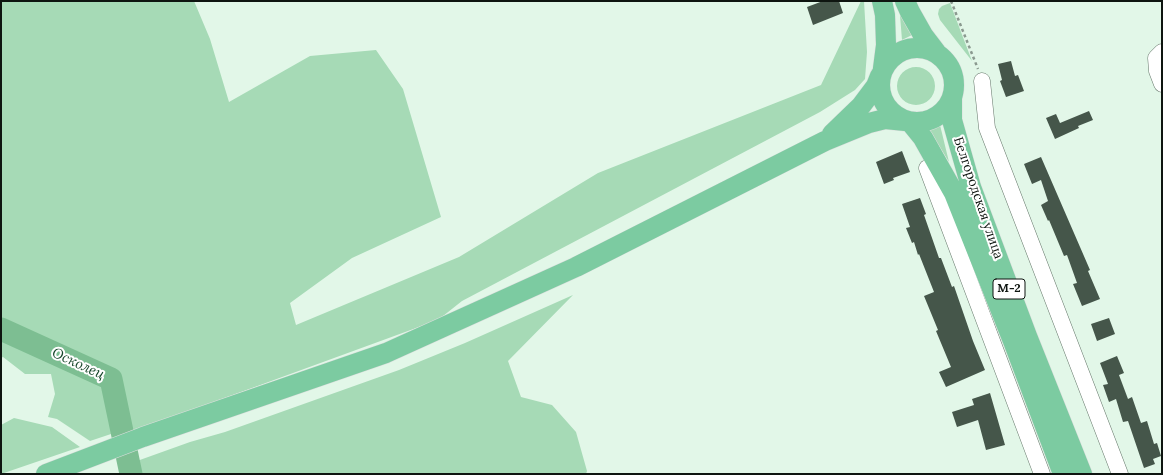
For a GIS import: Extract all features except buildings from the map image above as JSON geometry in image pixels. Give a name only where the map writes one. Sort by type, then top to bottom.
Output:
[{"type":"main road","name":"М-2","points":[[882,1],[885,15],[886,45],[879,85],[883,100],[889,108],[896,116],[907,121]]},
{"type":"main road","name":"М-2","points":[[905,1],[923,35],[936,52],[946,61],[952,72],[955,85],[952,99]]},
{"type":"main road","points":[[825,141],[861,106],[876,86],[889,60],[904,50],[914,48],[936,52]]},
{"type":"main road","points":[[46,474],[144,437],[386,353],[576,267],[825,141],[869,123],[885,119],[928,121],[946,110],[952,99]]},
{"type":"main road","name":"Белгородская улица","points":[[952,99],[952,120],[971,187],[1027,336],[1082,474]]},
{"type":"main road","name":"Белгородская улица","points":[[907,121],[923,138],[954,193],[1013,341],[1062,474]]},
{"type":"lane","points":[[1162,52],[1156,58],[1157,71],[1162,84]]},
{"type":"lane","points":[[982,81],[987,128],[1120,474]]},
{"type":"lane","points":[[927,168],[1042,474]]},
{"type":"path","points":[[951,1],[982,81]]},
{"type":"green space","points":[[1,1],[194,1],[210,39],[229,102],[310,56],[376,50],[403,89],[441,217],[352,258],[290,303],[296,325],[459,257],[598,173],[821,85],[861,1],[864,1],[867,52],[865,79],[855,90],[820,112],[462,301],[438,320],[129,433],[110,409],[114,433],[90,441],[57,419],[48,417],[55,394],[51,374],[25,374],[3,357],[1,358]]},
{"type":"green space","points":[[899,3],[914,34],[902,40]]},
{"type":"green space","points":[[950,3],[972,61],[940,20],[938,14],[939,9]]},
{"type":"green space","points":[[912,67],[920,67],[930,72],[934,79],[934,93],[930,100],[920,105],[912,105],[902,100],[900,97],[897,90],[897,82],[902,72],[905,70]]},
{"type":"green space","points":[[940,125],[949,162],[929,130]]},
{"type":"green space","points":[[573,295],[508,361],[521,397],[552,405],[576,432],[587,471],[586,474],[139,474],[137,461],[190,442],[225,432],[399,370],[465,343]]},
{"type":"green space","points":[[14,418],[52,427],[80,447],[1,474],[1,425]]},
{"type":"waterway","name":"Осколец","points":[[1,329],[111,379],[131,474]]}]
